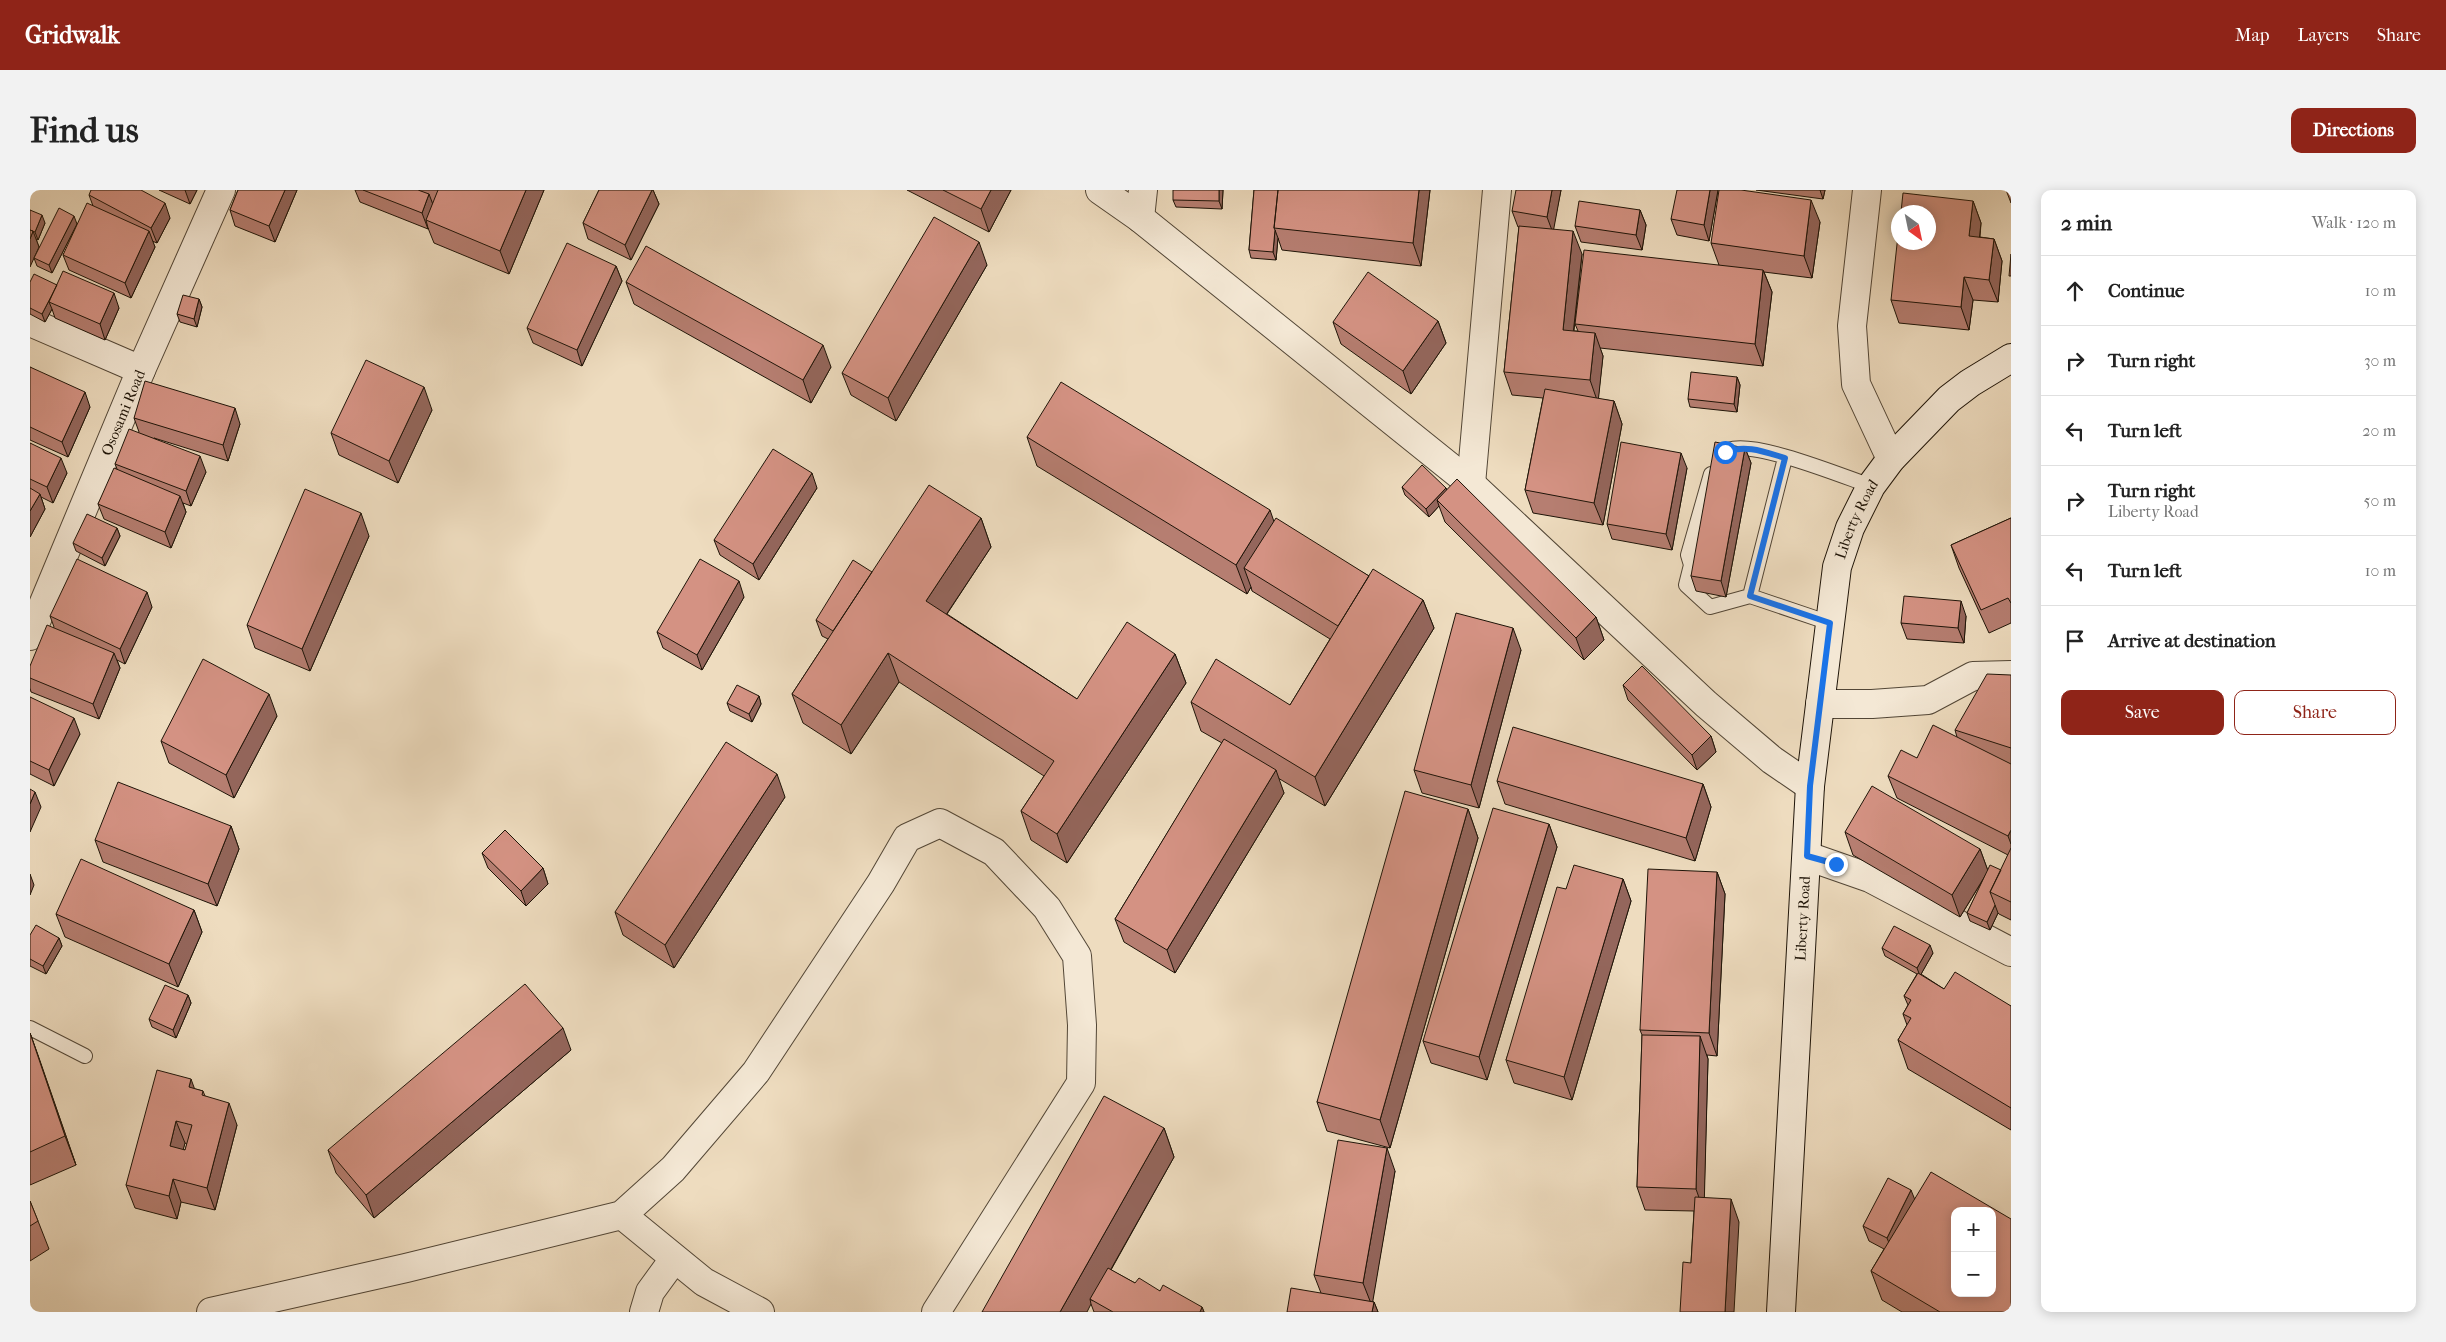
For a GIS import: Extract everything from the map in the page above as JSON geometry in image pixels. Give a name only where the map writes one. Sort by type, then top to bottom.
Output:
[{"type":"street","name":"Ososami Road","points":[[30,634],[141,370],[221,190]]},
{"type":"street","points":[[1100,190],[1140,218],[1471,484],[1706,704],[1772,760],[1810,786]]},
{"type":"street","points":[[1140,218],[1143,190]]},
{"type":"street","points":[[1471,484],[1497,190]]},
{"type":"street","points":[[1866,190],[1852,326],[1856,384],[1891,459]]},
{"type":"street","points":[[30,322],[141,370]]},
{"type":"street","name":"Liberty Road","points":[[1781,1312],[1810,786],[1837,567],[1850,528],[1871,486],[1891,459],[1949,399],[1970,383],[2011,358]]},
{"type":"street","points":[[1820,704],[1872,704],[1928,700],[1973,676],[2011,676]]},
{"type":"street","points":[[212,1312],[406,1268],[622,1215],[673,1169],[756,1072],[881,883],[907,838],[940,823],[994,852],[1047,908],[1077,956],[1082,1025],[1081,1083],[936,1312]]},
{"type":"street","points":[[1807,856],[1870,878],[2011,952]]},
{"type":"street","points":[[622,1215],[704,1282],[760,1312]]},
{"type":"street","points":[[644,1312],[650,1292],[674,1259]]},
{"type":"lane","points":[[1830,623],[1750,596],[1710,607],[1686,585],[1691,565],[1688,555],[1718,458],[1736,447],[1757,449],[1871,486]]},
{"type":"lane","points":[[1750,596],[1785,458]]},
{"type":"lane","points":[[30,1028],[86,1056]]},
{"type":"building","points":[[91,190],[141,190],[165,203],[151,228],[89,195]]},
{"type":"building","points":[[238,190],[285,190],[269,226],[230,210]]},
{"type":"building","points":[[363,190],[418,190],[429,194],[422,213]]},
{"type":"building","points":[[438,190],[526,190],[500,251],[426,220]]},
{"type":"building","points":[[599,190],[652,190],[625,245],[583,223]]},
{"type":"building","points":[[943,190],[991,190],[981,209]]},
{"type":"building","points":[[1173,190],[1219,190],[1219,201],[1173,200]]},
{"type":"building","points":[[1254,190],[1278,190],[1273,252],[1249,250]]},
{"type":"building","points":[[1278,190],[1419,190],[1413,243],[1274,228]]},
{"type":"building","points":[[1516,190],[1552,190],[1547,217],[1512,211]]},
{"type":"building","points":[[1677,190],[1710,190],[1704,225],[1671,219]]},
{"type":"building","points":[[1719,190],[1741,190],[1811,200],[1804,256],[1711,243]]},
{"type":"building","points":[[1903,193],[1973,201],[1969,236],[1994,239],[1989,280],[1964,277],[1961,307],[1891,300],[1896,250],[1936,250],[1936,205],[1902,205]]},
{"type":"building","points":[[1579,201],[1640,210],[1636,235],[1575,226]]},
{"type":"building","points":[[87,203],[149,231],[125,283],[63,255]]},
{"type":"building","points":[[59,208],[74,216],[49,265],[34,258]]},
{"type":"building","points":[[30,210],[42,215],[35,232],[30,230]]},
{"type":"building","points":[[934,217],[979,242],[888,398],[842,373]]},
{"type":"building","points":[[1519,226],[1573,231],[1563,330],[1595,333],[1590,380],[1504,372]]},
{"type":"building","points":[[567,243],[616,266],[577,350],[527,328]]},
{"type":"building","points":[[646,246],[823,345],[803,380],[626,282]]},
{"type":"building","points":[[1584,250],[1763,270],[1755,344],[1575,324]]},
{"type":"building","points":[[2011,254],[2011,276],[2009,276]]},
{"type":"building","points":[[63,271],[114,293],[100,324],[49,302]]},
{"type":"building","points":[[1368,272],[1438,321],[1403,371],[1333,322]]},
{"type":"building","points":[[34,274],[57,285],[42,314],[30,308],[30,282]]},
{"type":"building","points":[[183,295],[199,299],[194,319],[177,314]]},
{"type":"building","points":[[366,360],[424,387],[389,461],[331,433]]},
{"type":"building","points":[[30,367],[85,392],[62,442],[30,427]]},
{"type":"building","points":[[1691,372],[1737,377],[1734,404],[1688,399]]},
{"type":"building","points":[[145,381],[235,408],[223,445],[134,418]]},
{"type":"building","points":[[1061,382],[1270,510],[1236,565],[1027,437]]},
{"type":"building","points":[[1545,389],[1614,401],[1594,503],[1525,490]]},
{"type":"building","points":[[129,429],[200,456],[186,491],[115,464]]},
{"type":"building","points":[[1621,442],[1681,453],[1666,534],[1607,524]]},
{"type":"building","points":[[1715,442],[1745,448],[1721,581],[1691,576]]},
{"type":"building","points":[[30,443],[61,458],[47,487],[30,479]]},
{"type":"building","points":[[773,449],[812,473],[753,564],[714,540]]},
{"type":"building","points":[[1422,465],[1446,488],[1426,509],[1402,487]]},
{"type":"building","points":[[114,468],[180,496],[165,532],[98,504]]},
{"type":"building","points":[[1457,479],[1596,617],[1576,638],[1437,500]]},
{"type":"building","points":[[929,485],[981,518],[926,601],[1077,699],[1127,622],[1175,654],[1057,834],[1021,811],[1054,761],[888,653],[841,725],[792,694]]},
{"type":"building","points":[[30,488],[40,494],[30,511]]},
{"type":"building","points":[[305,489],[361,513],[302,649],[247,625]]},
{"type":"building","points":[[87,514],[117,528],[102,558],[73,543]]},
{"type":"building","points":[[1276,518],[1369,576],[1338,626],[1244,568]]},
{"type":"building","points":[[2011,518],[2011,603],[2008,598],[1981,610],[1951,545]]},
{"type":"building","points":[[77,559],[147,592],[120,649],[50,616]]},
{"type":"building","points":[[700,559],[739,581],[697,655],[657,632]]},
{"type":"building","points":[[853,560],[872,572],[833,631],[816,620]]},
{"type":"building","points":[[1373,569],[1423,600],[1315,777],[1191,702],[1216,659],[1290,705]]},
{"type":"building","points":[[1904,596],[1961,601],[1958,628],[1901,623]]},
{"type":"building","points":[[1456,613],[1513,628],[1471,785],[1414,770]]},
{"type":"building","points":[[47,625],[114,653],[93,704],[30,678],[30,666]]},
{"type":"building","points":[[203,659],[269,694],[226,775],[161,741]]},
{"type":"building","points":[[1642,666],[1711,736],[1692,755],[1623,685]]},
{"type":"building","points":[[1987,674],[2011,675],[2011,748],[1955,730]]},
{"type":"building","points":[[737,685],[759,696],[749,714],[727,703]]},
{"type":"building","points":[[30,697],[74,718],[49,770],[30,761]]},
{"type":"building","points":[[1933,725],[2011,764],[2011,830],[2008,836],[1888,776],[1901,750],[1917,758]]},
{"type":"building","points":[[1513,727],[1703,784],[1686,838],[1497,781]]},
{"type":"building","points":[[1224,739],[1276,770],[1167,950],[1115,919]]},
{"type":"building","points":[[726,742],[777,774],[665,945],[615,912]]},
{"type":"building","points":[[118,782],[231,826],[208,884],[95,840]]},
{"type":"building","points":[[1872,786],[1980,849],[1952,895],[1845,832]]},
{"type":"building","points":[[30,789],[35,792],[30,804]]},
{"type":"building","points":[[1405,791],[1468,809],[1380,1120],[1317,1102]]},
{"type":"building","points":[[1493,808],[1549,824],[1479,1057],[1423,1041]]},
{"type":"building","points":[[505,830],[543,868],[521,891],[482,853]]},
{"type":"building","points":[[2011,848],[2011,902],[1990,892]]},
{"type":"building","points":[[81,859],[194,910],[169,964],[56,914]]},
{"type":"building","points":[[1574,865],[1623,879],[1564,1077],[1506,1060],[1557,887],[1566,889]]},
{"type":"building","points":[[1990,865],[2001,870],[1990,892],[1995,905],[1987,922],[1967,913]]},
{"type":"building","points":[[1648,869],[1717,872],[1709,1033],[1640,1030]]},
{"type":"building","points":[[36,925],[59,938],[43,966],[30,959],[30,935]]},
{"type":"building","points":[[1894,926],[1930,945],[1917,968],[1882,948]]},
{"type":"building","points":[[1955,972],[2011,1006],[2011,1108],[1898,1040],[1911,1018],[1903,1014],[1911,1000],[1904,996],[1918,973],[1944,989]]},
{"type":"building","points":[[525,984],[563,1028],[366,1195],[328,1150]]},
{"type":"building","points":[[165,985],[188,995],[173,1030],[149,1019]]},
{"type":"building","points":[[30,1033],[65,1136],[30,1152]]},
{"type":"building","points":[[1642,1035],[1700,1036],[1696,1189],[1637,1187]]},
{"type":"building","points":[[157,1070],[191,1079],[189,1087],[203,1091],[202,1095],[229,1103],[207,1188],[173,1179],[169,1196],[126,1185]],"holes":[[[176,1121],[192,1125],[185,1150],[170,1146]]]},
{"type":"building","points":[[1104,1096],[1164,1128],[1060,1312],[982,1312]]},
{"type":"building","points":[[1338,1140],[1387,1148],[1363,1283],[1314,1275]]},
{"type":"building","points":[[1931,1172],[1991,1207],[1951,1207],[1951,1297],[1996,1297],[1996,1210],[2011,1219],[2011,1312],[1940,1312],[1871,1271]]},
{"type":"building","points":[[1888,1178],[1911,1190],[1887,1238],[1863,1226]]},
{"type":"building","points":[[1695,1197],[1731,1199],[1725,1312],[1680,1312],[1683,1262],[1691,1263]]},
{"type":"building","points":[[30,1201],[38,1221],[30,1226]]},
{"type":"building","points":[[1108,1268],[1135,1283],[1139,1278],[1160,1291],[1163,1285],[1202,1307],[1200,1312],[1113,1312],[1090,1299]]},
{"type":"building","points":[[1291,1288],[1374,1302],[1372,1312],[1287,1312]]},
{"type":"route","points":[[1725,452],[1736,447],[1757,449],[1785,458],[1750,596],[1830,623],[1810,786],[1807,856],[1836,864]]}]
